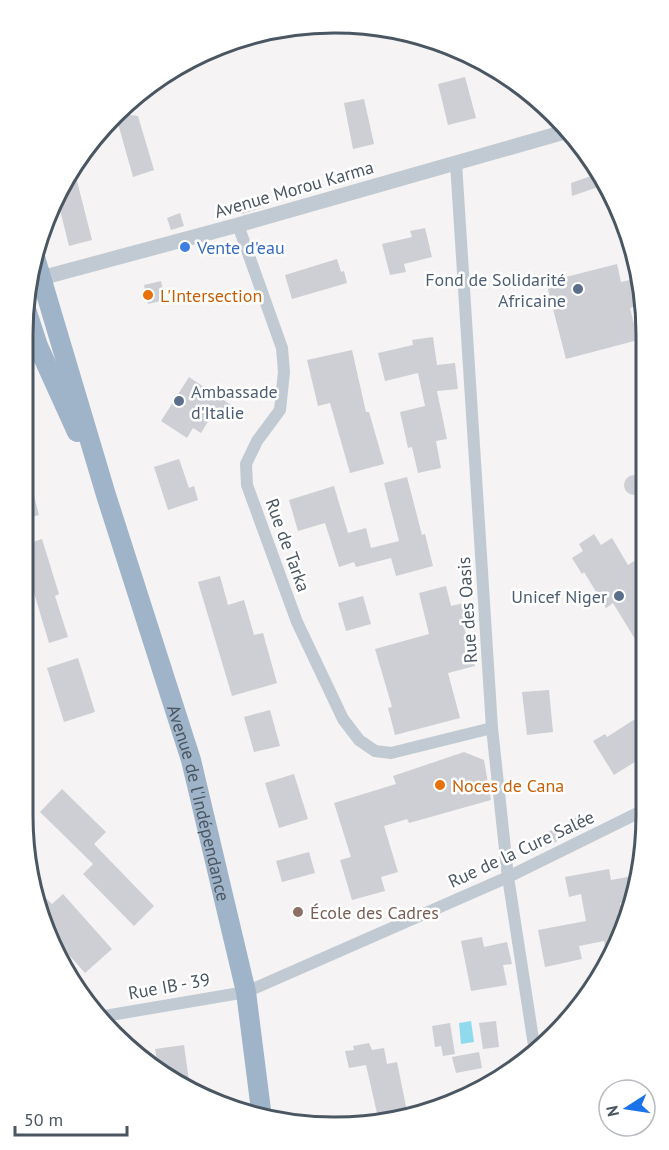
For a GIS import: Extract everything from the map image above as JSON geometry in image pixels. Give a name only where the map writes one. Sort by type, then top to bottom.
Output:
[{"type":"highway","name":"Avenue de l'Indépendance","points":[[37,287],[191,760],[246,992],[261,1108]]},
{"type":"highway","name":"Avenue de l'Indépendance","points":[[33,331],[106,495]]},
{"type":"street","name":"Avenue Morou Karma","points":[[39,279],[238,225],[558,133]]},
{"type":"street","name":"Rue des Oasis","points":[[456,163],[492,728],[508,877],[533,1042]]},
{"type":"street","name":"Rue de Tarka","points":[[238,225],[282,348],[284,372],[280,411],[257,441],[246,464],[247,485],[297,622],[343,719],[359,740],[375,751],[391,753],[492,728]]},
{"type":"street","name":"Rue de la Cure Salée","points":[[246,992],[508,877],[636,814]]},
{"type":"street","name":"Rue IB - 39","points":[[109,1015],[246,992]]},
{"type":"water","points":[[471,1021],[474,1042],[461,1044],[459,1023]]},
{"type":"building","points":[[465,77],[476,118],[448,125],[438,84]]},
{"type":"building","points":[[364,99],[374,144],[353,149],[344,103]]},
{"type":"building","points":[[128,115],[138,116],[154,170],[133,177],[118,124]]},
{"type":"building","points":[[591,176],[598,187],[572,196],[571,183]]},
{"type":"building","points":[[76,179],[92,240],[69,246],[60,210]]},
{"type":"building","points":[[261,195],[264,207],[242,214],[238,201]]},
{"type":"building","points":[[180,213],[184,226],[171,230],[167,218]]},
{"type":"building","points":[[425,228],[432,257],[404,264],[406,272],[390,275],[382,244],[412,237],[410,231]]},
{"type":"building","points":[[337,259],[341,272],[344,271],[347,283],[292,299],[285,275]]},
{"type":"building","points":[[617,264],[621,282],[631,280],[634,307],[630,308],[636,341],[566,359],[546,282]]},
{"type":"building","points":[[161,281],[165,300],[148,304],[144,285]]},
{"type":"building","points":[[433,337],[437,365],[455,363],[458,389],[437,391],[447,439],[436,441],[441,468],[418,473],[412,447],[408,448],[400,412],[425,406],[418,373],[385,381],[378,353],[413,345],[412,340]]},
{"type":"building","points":[[352,350],[366,412],[369,412],[384,464],[350,473],[330,403],[318,406],[307,360]]},
{"type":"building","points":[[189,377],[237,409],[229,421],[214,412],[201,433],[193,428],[187,438],[161,421]]},
{"type":"building","points":[[179,459],[189,488],[194,486],[198,500],[168,510],[154,467]]},
{"type":"building","points":[[630,475],[636,475],[636,495],[630,495],[624,489],[624,481]]},
{"type":"building","points":[[407,477],[422,535],[425,534],[433,566],[396,576],[391,558],[356,567],[354,562],[339,567],[325,523],[298,531],[289,500],[334,486],[348,533],[366,528],[371,548],[399,541],[384,483]]},
{"type":"building","points":[[33,492],[39,515],[33,516]]},
{"type":"building","name":"Unicef Niger","points":[[594,534],[601,545],[612,538],[628,565],[636,560],[636,641],[613,603],[606,608],[584,572],[582,574],[572,558],[583,551],[579,544]]},
{"type":"building","points":[[42,539],[59,594],[55,596],[68,637],[49,643],[33,589],[33,542]]},
{"type":"building","points":[[220,576],[228,605],[244,600],[254,635],[263,633],[277,683],[232,696],[198,582]]},
{"type":"building","points":[[446,586],[451,606],[464,603],[470,626],[464,627],[475,666],[448,673],[460,718],[395,735],[388,708],[392,707],[375,649],[429,634],[419,593]]},
{"type":"building","points":[[363,596],[371,624],[346,631],[338,603]]},
{"type":"building","points":[[78,658],[95,712],[64,722],[47,668]]},
{"type":"building","points":[[549,690],[553,732],[527,735],[522,692]]},
{"type":"building","points":[[270,710],[280,746],[254,752],[244,717]]},
{"type":"building","points":[[636,718],[636,761],[614,775],[593,741],[605,734],[607,737]]},
{"type":"building","points":[[464,752],[484,760],[491,800],[409,823],[407,819],[384,826],[398,872],[381,877],[385,891],[352,900],[340,860],[351,857],[334,803],[396,784],[393,776]]},
{"type":"building","points":[[294,774],[308,819],[279,828],[265,783]]},
{"type":"building","points":[[62,789],[106,832],[94,844],[154,906],[134,926],[83,874],[93,864],[40,812]]},
{"type":"building","points":[[581,815],[586,826],[546,847],[540,836]]},
{"type":"building","points":[[309,852],[315,873],[282,882],[276,861]]},
{"type":"building","points":[[609,869],[611,880],[629,877],[623,903],[620,903],[620,912],[605,948],[604,941],[579,946],[582,959],[545,967],[538,930],[586,921],[581,894],[569,897],[565,877]]},
{"type":"building","points":[[63,894],[112,949],[85,973],[64,950],[44,896],[52,904]]},
{"type":"building","points":[[482,937],[484,947],[507,942],[512,964],[503,965],[507,985],[471,991],[461,941]]},
{"type":"building","points":[[496,1021],[499,1047],[483,1049],[479,1023]]},
{"type":"building","points":[[450,1023],[455,1054],[443,1056],[441,1046],[435,1047],[432,1026]]},
{"type":"building","points":[[369,1043],[372,1050],[384,1048],[387,1064],[397,1062],[406,1108],[377,1114],[366,1065],[349,1068],[345,1051],[354,1050],[353,1046]]},
{"type":"building","points":[[184,1045],[189,1080],[157,1059],[155,1049]]},
{"type":"building","points":[[479,1052],[482,1068],[456,1073],[452,1057]]},
{"type":"place","name":"Vente d'eau","points":[[185,247]]},
{"type":"place","name":"Fond de Solidarité Africaine","points":[[578,289]]},
{"type":"place","name":"L'Intersection","points":[[148,295]]},
{"type":"place","name":"Ambassade d'Italie","points":[[179,401]]},
{"type":"place","name":"Unicef Niger","points":[[619,596]]},
{"type":"place","name":"Noces de Cana","points":[[440,785]]},
{"type":"place","name":"École des Cadres","points":[[298,912]]}]
